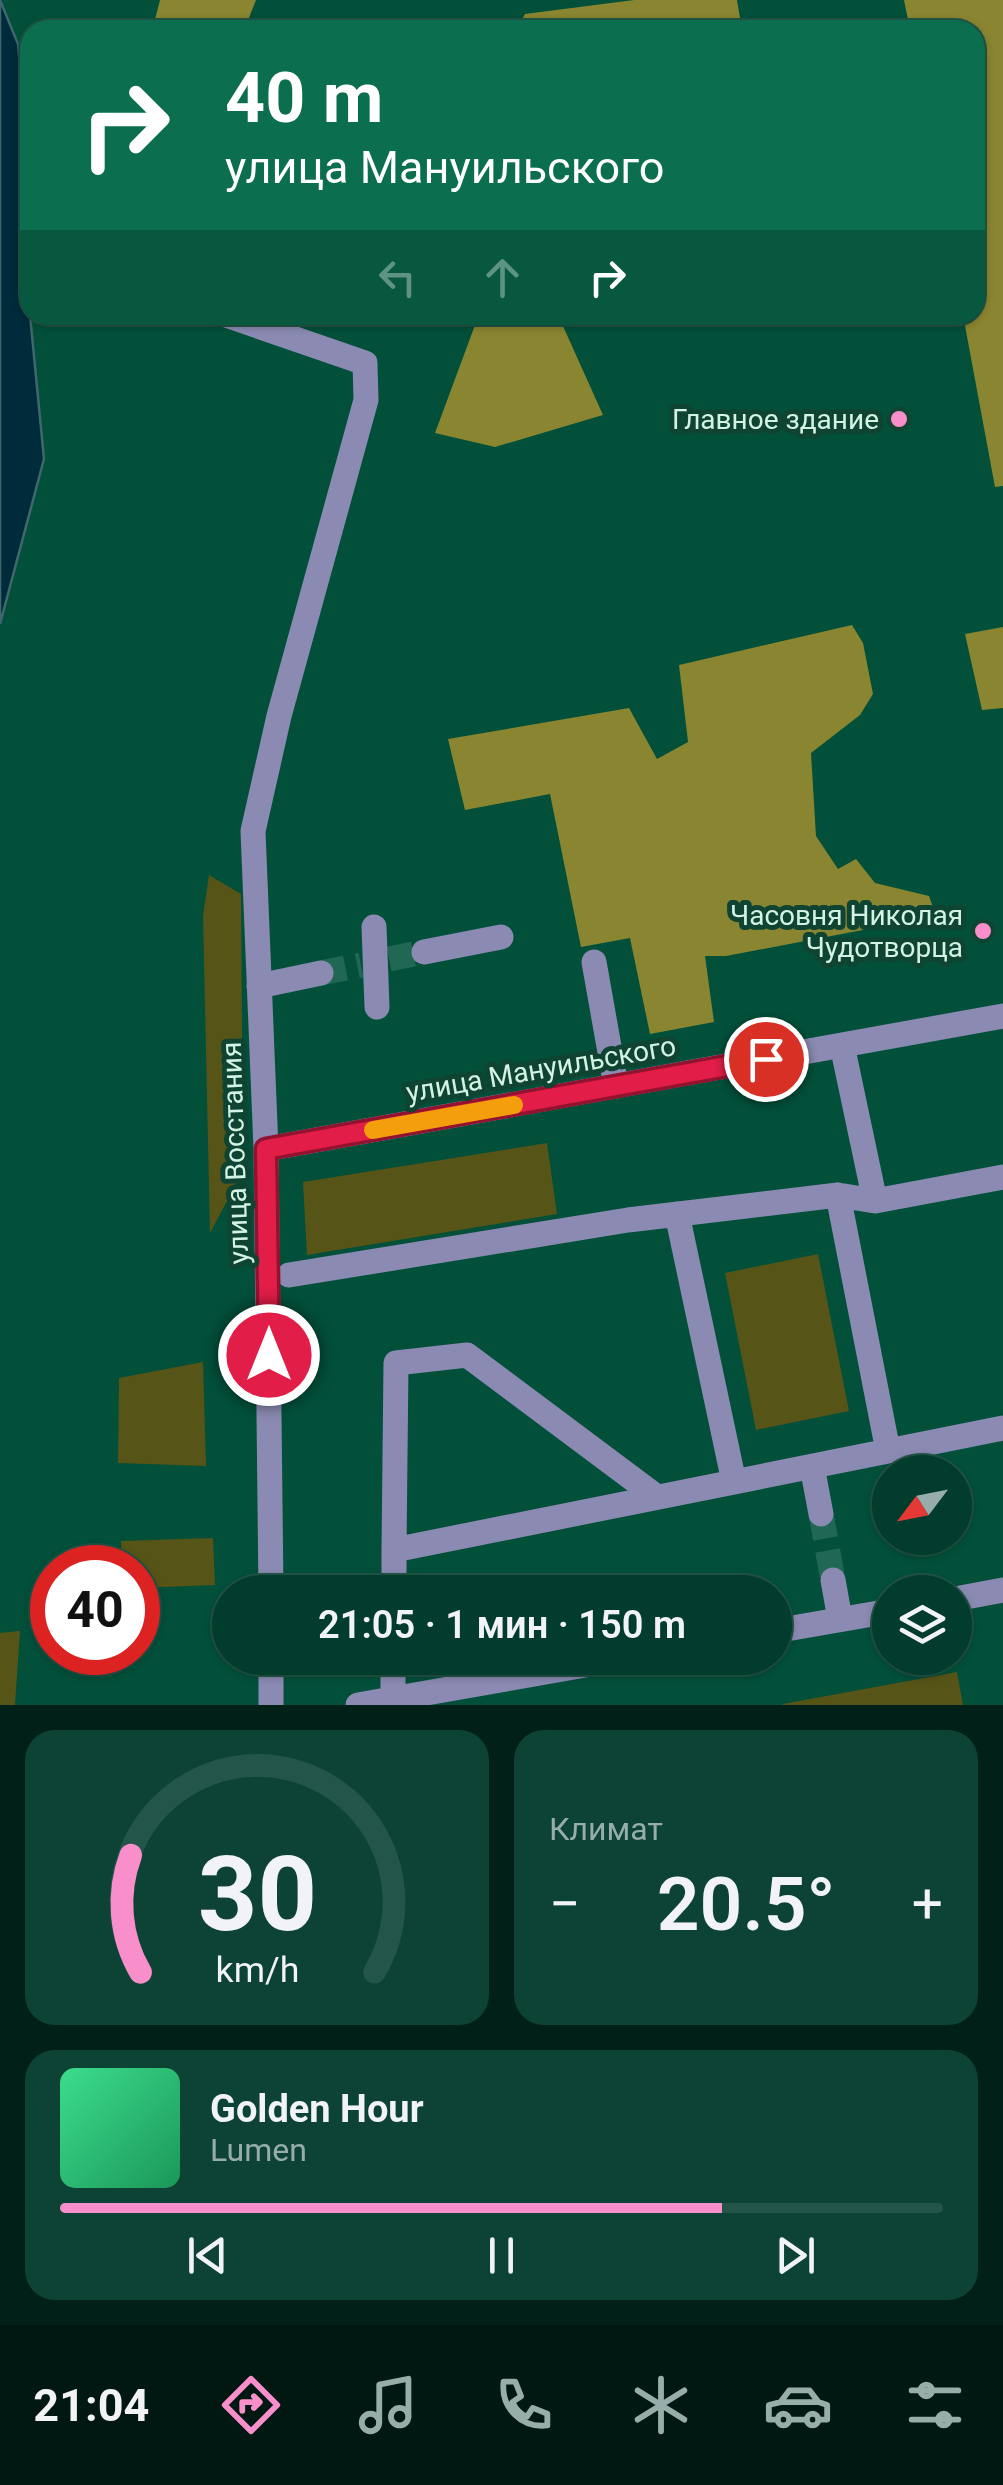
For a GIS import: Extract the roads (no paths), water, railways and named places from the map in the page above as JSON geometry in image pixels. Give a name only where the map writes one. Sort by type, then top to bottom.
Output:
[{"type":"street","name":"улица Восстания","points":[[255,325],[366,364],[366,400],[279,716],[252,831],[266,1149],[270,1575]]},
{"type":"street","points":[[374,927],[377,1007]]},
{"type":"street","points":[[424,952],[502,937]]},
{"type":"street","points":[[594,962],[616,1086]]},
{"type":"street","points":[[259,986],[321,974]]},
{"type":"street","name":"улица Мануильского","points":[[266,1149],[1003,1016]]},
{"type":"street","points":[[842,1046],[875,1201]]},
{"type":"street","points":[[289,1274],[677,1214],[838,1195],[875,1201],[1003,1176]]},
{"type":"street","points":[[838,1195],[888,1451]]},
{"type":"street","points":[[677,1214],[734,1482]]},
{"type":"street","points":[[394,1575],[396,1363],[468,1356],[656,1497]]},
{"type":"street","points":[[394,1550],[1003,1428]]},
{"type":"street","points":[[812,1466],[821,1514]]},
{"type":"street","points":[[833,1580],[840,1620]]},
{"type":"street","points":[[972,1596],[1003,1590]]},
{"type":"street","points":[[792,1628],[872,1614]]},
{"type":"street","points":[[271,1675],[271,1705]]},
{"type":"street","points":[[392,1702],[393,1675]]},
{"type":"street","points":[[358,1705],[536,1675]]},
{"type":"water","points":[[0,0],[18,44],[20,325],[31,325],[44,459],[0,624]]},
{"type":"tunnel","points":[[389,959],[424,952]]},
{"type":"tunnel","points":[[321,973],[361,965]]},
{"type":"tunnel","points":[[821,1514],[833,1580]]},
{"type":"place","name":"Главное здание","points":[[899,419]]},
{"type":"place","name":"Часовня Николая Чудотворца","points":[[983,931]]}]
